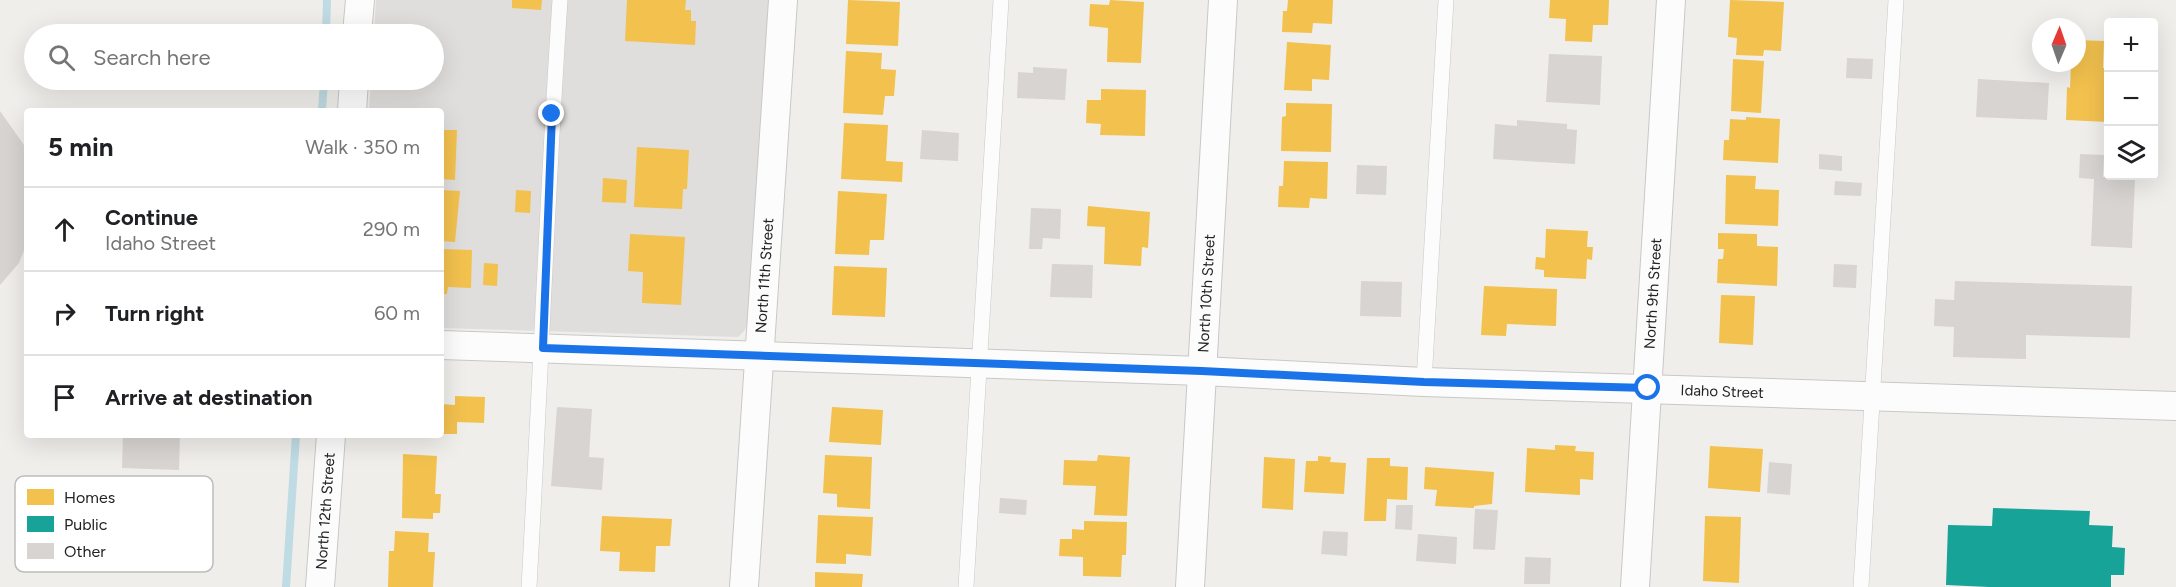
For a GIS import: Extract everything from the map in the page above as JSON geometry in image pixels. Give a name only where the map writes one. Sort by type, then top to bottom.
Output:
[{"type":"street","points":[[358,24],[360,0]]},
{"type":"street","name":"North 11th Street","points":[[744,587],[783,0]]},
{"type":"street","name":"North 10th Street","points":[[1190,587],[1223,0]]},
{"type":"street","name":"North 9th Street","points":[[1635,587],[1671,0]]},
{"type":"street","points":[[352,108],[353,90]]},
{"type":"street","name":"Idaho Street","points":[[444,345],[1202,371],[1424,382],[2176,406]]},
{"type":"street","name":"North 12th Street","points":[[320,587],[331,438]]},
{"type":"lane","points":[[530,587],[543,348],[552,114],[560,0]]},
{"type":"lane","points":[[966,587],[1001,0]]},
{"type":"lane","points":[[1424,382],[1446,0]]},
{"type":"lane","points":[[1861,587],[1896,0]]},
{"type":"shaded area","points":[[376,0],[769,0],[749,318],[745,330],[738,337],[444,328],[444,108],[369,108],[370,90],[444,90],[444,24],[375,24]]},
{"type":"building: Homes","points":[[512,0],[542,0],[541,10],[512,8]]},
{"type":"building: Homes","points":[[627,0],[686,0],[685,10],[691,10],[691,21],[696,21],[695,45],[625,41]]},
{"type":"building: Homes","points":[[848,0],[900,2],[898,46],[846,44]]},
{"type":"building: Homes","points":[[1110,0],[1144,2],[1141,63],[1107,62],[1108,28],[1089,26],[1090,4],[1109,5]]},
{"type":"building: Homes","points":[[1288,0],[1333,0],[1332,24],[1313,23],[1312,33],[1282,32],[1283,11],[1287,11]]},
{"type":"building: Homes","points":[[1550,0],[1609,0],[1608,25],[1593,25],[1592,42],[1565,41],[1566,19],[1549,18]]},
{"type":"building: Homes","points":[[1730,0],[1784,2],[1781,51],[1764,50],[1763,56],[1736,55],[1737,38],[1728,37]]},
{"type":"building: Homes","points":[[2086,40],[2104,41],[2104,122],[2066,120],[2067,87],[2070,88],[2071,72],[2086,72]]},
{"type":"building: Homes","points":[[1287,42],[1331,45],[1329,80],[1312,79],[1312,91],[1284,90]]},
{"type":"building: Homes","points":[[846,51],[882,53],[881,69],[896,70],[894,96],[885,96],[883,115],[843,113]]},
{"type":"building: Homes","points":[[1733,59],[1764,61],[1761,113],[1731,111]]},
{"type":"building: Homes","points":[[1101,89],[1146,90],[1145,136],[1100,135],[1101,124],[1086,123],[1087,100],[1101,100]]},
{"type":"building: Homes","points":[[1286,103],[1332,104],[1331,152],[1281,151],[1282,117],[1286,116]]},
{"type":"building: Homes","points":[[1746,117],[1780,119],[1778,163],[1723,160],[1724,140],[1729,140],[1730,119],[1746,120]]},
{"type":"building: Homes","points":[[844,123],[888,125],[886,161],[903,162],[902,182],[841,179]]},
{"type":"building: Homes","points":[[444,130],[457,130],[455,180],[444,179]]},
{"type":"building: Homes","points":[[637,147],[689,150],[687,189],[683,189],[682,209],[634,207]]},
{"type":"building: Homes","points":[[1284,161],[1328,162],[1327,199],[1310,198],[1309,208],[1278,207],[1279,186],[1283,186]]},
{"type":"building: Homes","points":[[1726,175],[1756,176],[1755,189],[1779,190],[1778,226],[1725,224]]},
{"type":"building: Homes","points":[[603,178],[627,180],[626,203],[602,202]]},
{"type":"building: Homes","points":[[444,190],[460,191],[455,242],[444,241]]},
{"type":"building: Homes","points":[[516,190],[531,191],[530,213],[515,212]]},
{"type":"building: Homes","points":[[838,191],[887,194],[884,240],[870,240],[869,255],[835,254]]},
{"type":"building: Homes","points":[[1088,206],[1150,212],[1148,248],[1142,247],[1141,266],[1104,264],[1105,227],[1087,226]]},
{"type":"building: Homes","points":[[1546,229],[1588,231],[1587,247],[1593,247],[1592,260],[1587,259],[1586,279],[1544,277],[1544,270],[1535,269],[1536,257],[1545,258]]},
{"type":"building: Homes","points":[[1718,233],[1757,234],[1757,246],[1778,247],[1777,286],[1717,283],[1718,259],[1723,259],[1724,249],[1718,249]]},
{"type":"building: Homes","points":[[630,234],[685,237],[681,305],[642,303],[643,272],[628,271]]},
{"type":"building: Homes","points":[[444,249],[472,250],[471,288],[448,287],[447,294],[444,294]]},
{"type":"building: Homes","points":[[484,263],[498,264],[497,286],[483,285]]},
{"type":"building: Homes","points":[[834,266],[887,268],[885,317],[832,315]]},
{"type":"building: Homes","points":[[1484,286],[1557,289],[1556,326],[1507,324],[1506,336],[1481,335]]},
{"type":"building: Homes","points":[[1721,295],[1755,296],[1753,345],[1719,343]]},
{"type":"building: Homes","points":[[455,396],[485,397],[484,423],[457,422],[457,434],[444,434],[444,404],[455,405]]},
{"type":"building: Homes","points":[[832,407],[883,410],[881,445],[829,442]]},
{"type":"building: Homes","points":[[1555,445],[1576,446],[1575,451],[1594,452],[1593,480],[1580,479],[1580,495],[1525,492],[1527,448],[1555,450]]},
{"type":"building: Homes","points":[[1710,446],[1763,449],[1760,492],[1708,488]]},
{"type":"building: Homes","points":[[403,454],[437,456],[435,494],[441,494],[440,513],[433,513],[433,519],[402,518]]},
{"type":"building: Homes","points":[[825,455],[872,457],[870,509],[837,507],[837,494],[823,493]]},
{"type":"building: Homes","points":[[1098,455],[1130,457],[1127,516],[1094,515],[1096,486],[1063,485],[1064,460],[1097,461]]},
{"type":"building: Homes","points":[[1318,456],[1331,457],[1330,462],[1346,463],[1344,494],[1304,492],[1306,461],[1318,461]]},
{"type":"building: Homes","points":[[1264,457],[1295,459],[1293,510],[1262,508]]},
{"type":"building: Homes","points":[[1367,458],[1390,458],[1390,466],[1408,467],[1407,500],[1387,499],[1386,521],[1364,521]]},
{"type":"building: Homes","points":[[1425,467],[1494,472],[1492,504],[1474,506],[1474,508],[1435,506],[1437,490],[1424,489]]},
{"type":"building: Homes","points":[[818,515],[873,517],[871,556],[846,554],[846,564],[816,563]]},
{"type":"building: Homes","points":[[602,516],[672,519],[670,546],[656,546],[655,572],[619,571],[620,552],[600,551]]},
{"type":"building: Homes","points":[[1705,516],[1741,517],[1739,583],[1703,581]]},
{"type":"building: Homes","points":[[1084,521],[1127,522],[1126,555],[1122,555],[1121,577],[1083,576],[1083,557],[1059,556],[1060,539],[1072,539],[1072,529],[1084,530]]},
{"type":"building: Homes","points":[[395,531],[429,533],[428,552],[435,552],[433,587],[388,587],[389,551],[394,551]]},
{"type":"building: Homes","points":[[815,572],[863,574],[862,587],[815,587]]},
{"type":"building: Public","points":[[1993,508],[2090,511],[2089,525],[2113,526],[2112,547],[2125,548],[2124,575],[2111,575],[2111,587],[1946,585],[1948,525],[1992,526]]},
{"type":"building: Other","points":[[1549,54],[1602,56],[1600,105],[1546,102]]},
{"type":"building: Other","points":[[1847,58],[1873,59],[1872,79],[1846,78]]},
{"type":"building: Other","points":[[1033,67],[1067,69],[1065,100],[1017,98],[1018,72],[1033,73]]},
{"type":"building: Other","points":[[1978,79],[2049,83],[2047,120],[1976,117]]},
{"type":"building: Other","points":[[0,111],[24,145],[24,250],[19,263],[0,285]]},
{"type":"building: Other","points":[[1517,120],[1567,124],[1567,129],[1577,130],[1575,164],[1493,159],[1495,124],[1517,126]]},
{"type":"building: Other","points":[[922,130],[959,133],[958,161],[920,159]]},
{"type":"building: Other","points":[[1819,154],[1842,156],[1842,171],[1819,169]]},
{"type":"building: Other","points":[[2080,154],[2104,155],[2104,180],[2135,180],[2132,248],[2091,246],[2094,179],[2079,178]]},
{"type":"building: Other","points":[[1357,165],[1387,166],[1386,195],[1356,194]]},
{"type":"building: Other","points":[[1835,181],[1862,183],[1861,196],[1834,195]]},
{"type":"building: Other","points":[[1031,208],[1061,209],[1060,239],[1043,238],[1042,249],[1029,249]]},
{"type":"building: Other","points":[[1052,264],[1093,265],[1092,298],[1050,297]]},
{"type":"building: Other","points":[[1834,264],[1857,265],[1856,288],[1833,287]]},
{"type":"building: Other","points":[[1361,281],[1402,282],[1401,317],[1360,316]]},
{"type":"building: Other","points":[[1955,281],[2132,286],[2130,338],[2026,335],[2026,359],[1953,357],[1954,327],[1934,326],[1935,299],[1954,300]]},
{"type":"building: Other","points":[[557,407],[592,409],[589,457],[604,458],[602,490],[551,486]]},
{"type":"building: Other","points":[[123,438],[180,438],[179,470],[122,468]]},
{"type":"building: Other","points":[[1769,462],[1792,464],[1790,495],[1767,493]]},
{"type":"building: Other","points":[[1000,498],[1027,500],[1026,515],[999,513]]},
{"type":"building: Other","points":[[1396,505],[1413,505],[1412,530],[1395,529]]},
{"type":"building: Other","points":[[1475,509],[1498,510],[1495,550],[1473,549]]},
{"type":"building: Other","points":[[1323,531],[1348,532],[1347,556],[1321,554]]},
{"type":"building: Other","points":[[1418,534],[1457,537],[1456,564],[1416,561]]},
{"type":"building: Other","points":[[1525,557],[1551,558],[1550,584],[1524,584]]},
{"type":"waterway","points":[[326,24],[327,0]]},
{"type":"waterway","points":[[322,108],[323,90]]},
{"type":"waterway","points":[[286,587],[296,438]]},
{"type":"route","points":[[552,114],[543,348],[1202,371],[1424,382],[1648,388]]}]
